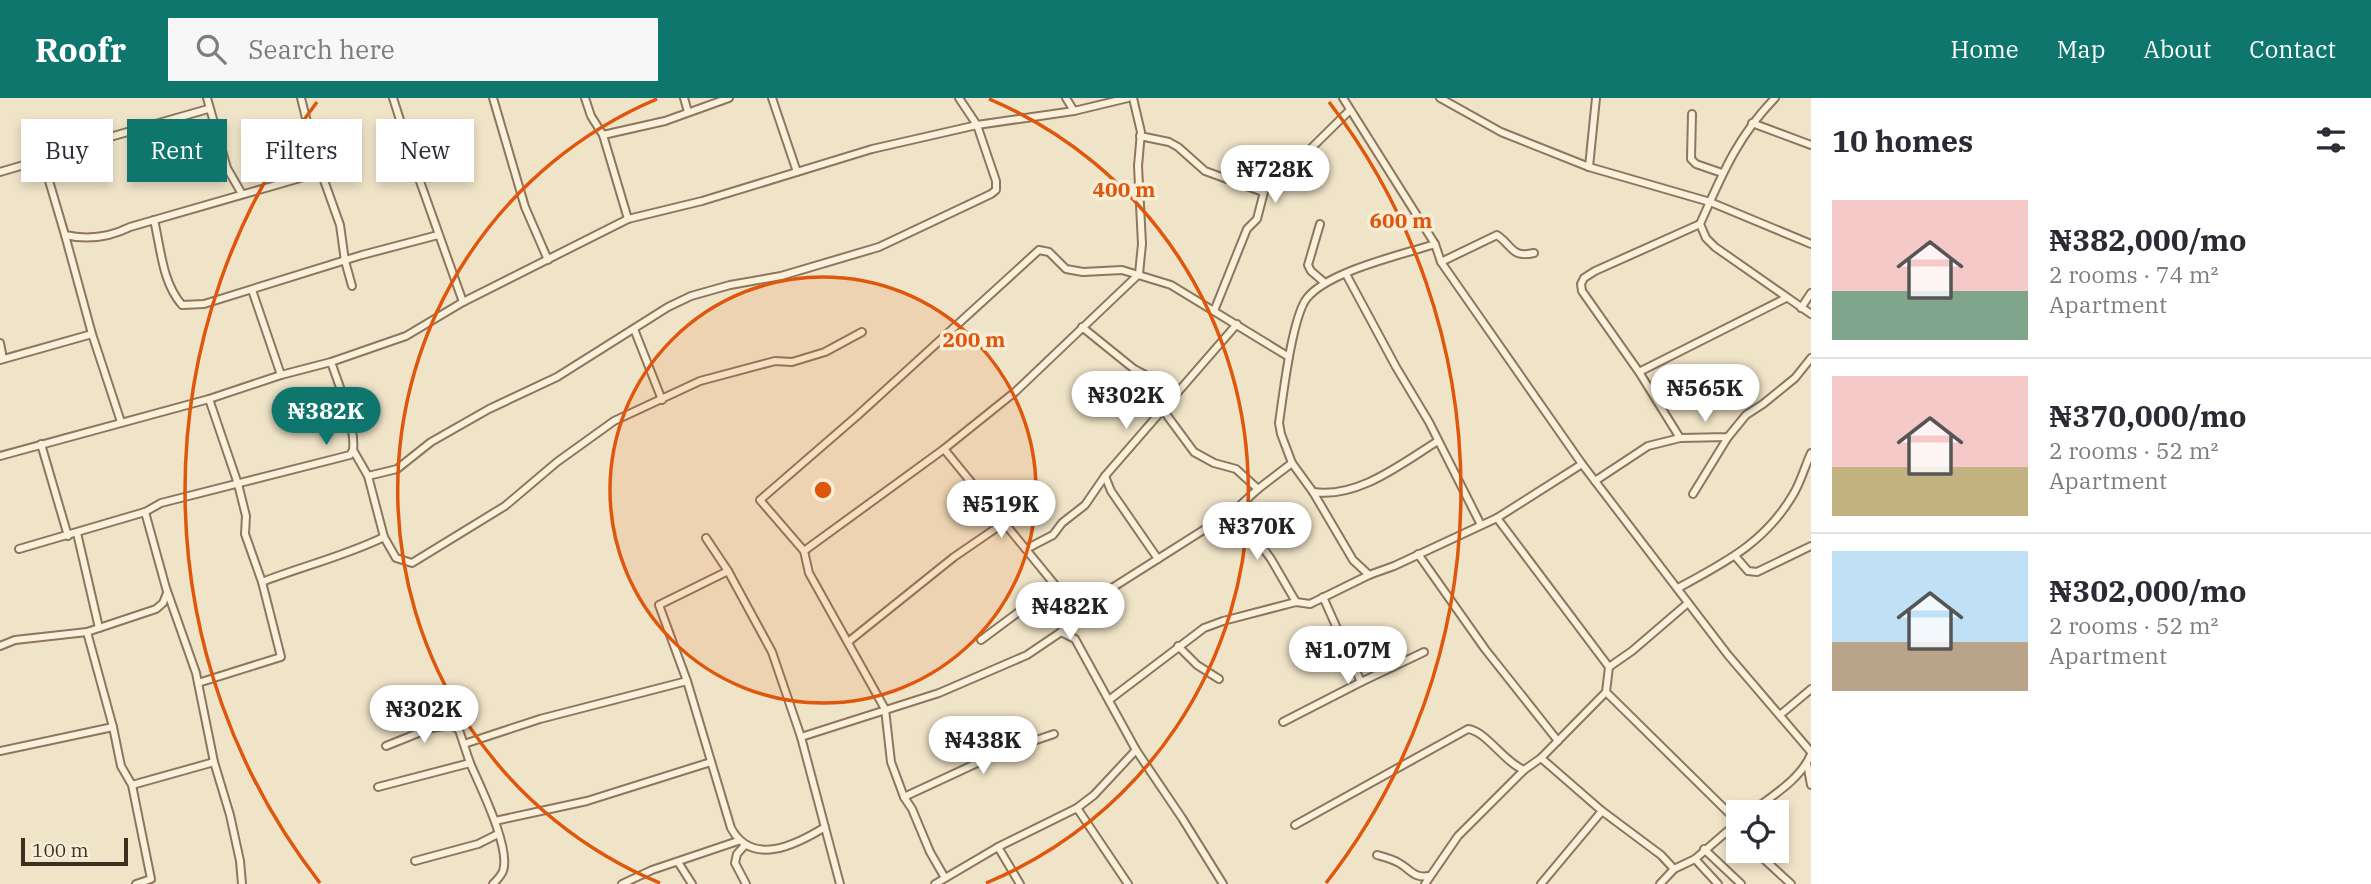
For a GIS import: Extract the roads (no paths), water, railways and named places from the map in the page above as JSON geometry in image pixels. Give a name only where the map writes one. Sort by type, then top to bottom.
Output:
[{"type":"street","points":[[206,98],[227,167],[242,194]]},
{"type":"street","points":[[301,98],[307,119]]},
{"type":"street","points":[[393,98],[463,302]]},
{"type":"street","points":[[493,98],[525,207],[548,260]]},
{"type":"street","points":[[585,98],[591,116],[603,135],[628,219]]},
{"type":"street","points":[[684,98],[688,112]]},
{"type":"street","points":[[603,135],[665,121],[729,98]]},
{"type":"street","points":[[772,98],[797,172]]},
{"type":"street","points":[[368,476],[397,469],[431,442],[557,377],[691,296],[730,285],[781,276],[879,247],[991,194],[997,186],[977,125],[959,98]]},
{"type":"street","points":[[1066,98],[1074,111]]},
{"type":"street","points":[[0,456],[208,399],[406,336],[463,302],[628,219],[702,201],[872,149],[977,125],[1074,111],[1131,98],[1141,132],[1138,166],[1142,244],[1139,274],[1015,392],[944,449],[804,551]]},
{"type":"street","points":[[1440,98],[1501,132],[1588,167],[1710,202],[1811,244]]},
{"type":"street","points":[[1588,167],[1596,98]]},
{"type":"street","points":[[1680,438],[1639,372],[1582,291],[1581,284],[1584,278],[1595,271],[1700,224],[1739,141],[1775,98]]},
{"type":"street","points":[[1346,99],[1350,110],[1435,244],[1441,262],[1582,464],[1727,655],[1811,753],[1807,763],[1794,777],[1766,800]]},
{"type":"street","points":[[113,136],[208,109]]},
{"type":"street","points":[[1214,311],[1247,229],[1256,219],[1263,192],[1350,110]]},
{"type":"street","points":[[1692,114],[1691,159],[1696,164],[1722,173]]},
{"type":"street","points":[[1752,123],[1811,145]]},
{"type":"street","points":[[1140,136],[1169,142],[1205,171],[1263,192]]},
{"type":"street","points":[[0,172],[21,166]]},
{"type":"street","points":[[49,182],[92,334],[121,422]]},
{"type":"street","points":[[65,235],[83,239],[110,234],[285,182]]},
{"type":"street","points":[[325,182],[340,225],[352,286]]},
{"type":"street","points":[[154,220],[165,274],[182,305],[204,304],[438,235]]},
{"type":"street","points":[[1320,224],[1308,265],[1325,283]]},
{"type":"street","points":[[1700,224],[1706,238],[1715,247],[1811,314]]},
{"type":"street","points":[[1441,262],[1497,235],[1522,256],[1534,253]]},
{"type":"street","points":[[1369,575],[1353,561],[1293,463],[1281,434],[1279,423],[1289,357],[1301,309],[1307,298],[1325,283],[1435,244]]},
{"type":"street","points":[[946,878],[930,852],[912,808],[904,797],[888,750],[885,709],[809,573],[804,551],[760,500],[857,416],[1039,250],[1049,252],[1066,269],[1083,272],[1122,270],[1171,285],[1289,357]]},
{"type":"street","points":[[1346,274],[1481,525]]},
{"type":"street","points":[[252,290],[281,375]]},
{"type":"street","points":[[1801,308],[1811,293]]},
{"type":"street","points":[[1639,372],[1786,298]]},
{"type":"street","points":[[1026,549],[1053,535],[1062,523],[1086,505],[1105,475],[1237,324]]},
{"type":"street","points":[[1082,327],[1134,369],[1177,392]]},
{"type":"street","points":[[634,329],[662,400]]},
{"type":"street","points":[[331,362],[344,401],[354,450],[368,476],[384,537],[396,558],[412,563],[506,506],[557,462],[614,421],[700,381],[775,361],[792,362],[825,352],[862,332]]},
{"type":"street","points":[[0,343],[2,359],[92,334]]},
{"type":"street","points":[[1693,494],[1728,437],[1746,415],[1795,378],[1811,358]]},
{"type":"street","points":[[198,683],[281,657],[262,582],[245,534],[246,516],[238,484],[208,399]]},
{"type":"street","points":[[1163,410],[1194,452],[1214,463],[1236,469],[1258,489]]},
{"type":"street","points":[[1595,481],[1648,446],[1680,438],[1728,437]]},
{"type":"street","points":[[1312,492],[1325,494],[1342,491],[1377,478],[1438,441]]},
{"type":"street","points":[[41,444],[68,536]]},
{"type":"street","points":[[944,449],[1055,585],[1082,607]]},
{"type":"street","points":[[19,549],[145,512],[161,503],[350,455],[354,450]]},
{"type":"street","points":[[1678,588],[1736,557],[1776,519],[1795,492],[1811,453]]},
{"type":"street","points":[[801,737],[939,693],[1027,655],[1063,629],[1082,607],[1235,510],[1293,463]]},
{"type":"street","points":[[1109,700],[1204,628],[1296,602],[1310,604],[1497,518],[1582,464]]},
{"type":"street","points":[[1105,475],[1111,491],[1158,559]]},
{"type":"street","points":[[1235,510],[1271,559],[1296,602]]},
{"type":"street","points":[[145,512],[166,587],[198,683],[214,762],[230,815],[242,884]]},
{"type":"street","points":[[1425,884],[1458,836],[1606,692],[1609,667],[1497,518]]},
{"type":"street","points":[[848,642],[954,557],[1005,522]]},
{"type":"street","points":[[77,533],[99,628]]},
{"type":"street","points":[[262,582],[351,552],[384,537]]},
{"type":"street","points":[[706,538],[728,571],[772,652],[801,737],[840,884]]},
{"type":"street","points":[[1736,557],[1748,571],[1758,572],[1811,546]]},
{"type":"street","points":[[1418,554],[1486,649],[1558,741]]},
{"type":"street","points":[[728,571],[659,605],[687,681],[731,828],[738,841],[745,845],[769,849],[799,843],[825,827]]},
{"type":"street","points":[[981,640],[1055,585]]},
{"type":"street","points":[[0,646],[15,640],[87,632],[156,609],[163,604],[167,596],[166,587]]},
{"type":"street","points":[[1323,597],[1361,682]]},
{"type":"street","points":[[1609,667],[1688,603]]},
{"type":"street","points":[[1063,629],[1075,639],[1136,750],[1223,884]]},
{"type":"street","points":[[87,632],[121,766],[132,785],[152,881],[136,884]]},
{"type":"street","points":[[1178,646],[1197,665],[1219,679]]},
{"type":"street","points":[[1283,722],[1424,652]]},
{"type":"street","points":[[464,744],[540,719],[687,681]]},
{"type":"street","points":[[1780,715],[1811,689]]},
{"type":"street","points":[[1606,692],[1726,810]]},
{"type":"street","points":[[386,746],[444,725],[452,725],[459,730],[495,821],[503,855],[504,870],[493,884]]},
{"type":"street","points":[[0,751],[113,727]]},
{"type":"street","points":[[1295,825],[1468,729],[1478,733],[1512,765],[1524,771]]},
{"type":"street","points":[[904,797],[1001,752],[1054,734]]},
{"type":"street","points":[[935,884],[998,847],[1077,808],[1094,795],[1136,750]]},
{"type":"street","points":[[1541,758],[1602,811],[1661,855],[1674,869]]},
{"type":"street","points":[[132,785],[214,762]]},
{"type":"street","points":[[495,821],[587,801],[711,762]]},
{"type":"street","points":[[378,787],[470,763]]},
{"type":"street","points":[[1807,763],[1811,785]]},
{"type":"street","points":[[1077,808],[1128,884]]},
{"type":"street","points":[[1541,884],[1602,811]]},
{"type":"street","points":[[1660,884],[1674,869],[1695,859],[1726,832]]},
{"type":"street","points":[[415,861],[478,844],[498,834]]},
{"type":"street","points":[[622,884],[652,870],[738,841]]},
{"type":"street","points":[[745,845],[737,854],[735,863],[746,884]]},
{"type":"street","points":[[998,847],[1020,884]]},
{"type":"street","points":[[1704,849],[1741,884]]},
{"type":"street","points":[[1377,855],[1398,862],[1421,878],[1429,876]]},
{"type":"street","points":[[1695,859],[1718,884]]},
{"type":"street","points":[[678,862],[692,884]]},
{"type":"street","points":[[1768,863],[1791,884]]}]
